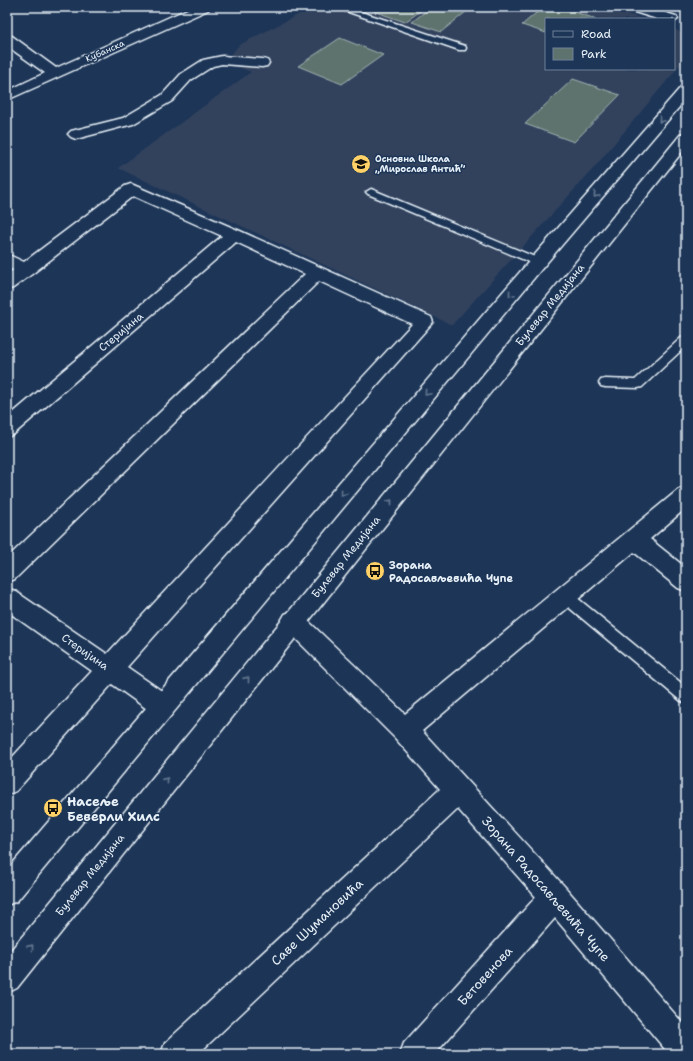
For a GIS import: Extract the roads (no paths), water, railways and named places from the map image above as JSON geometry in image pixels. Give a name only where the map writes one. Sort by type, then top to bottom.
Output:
[{"type":"street","name":"Кубанска","points":[[7,96],[203,7]]},
{"type":"street","points":[[633,7],[674,18]]},
{"type":"street","points":[[662,7],[678,19]]},
{"type":"street","points":[[7,39],[54,74]]},
{"type":"street","points":[[76,134],[128,121],[167,98],[186,77],[208,63],[222,60],[262,63]]},
{"type":"street","points":[[7,891],[538,262],[686,90]]},
{"type":"street","name":"Булевар Медијана","points":[[7,978],[293,621],[686,137]]},
{"type":"street","points":[[7,284],[131,189],[424,322],[7,782]]},
{"type":"street","name":"Стеријина","points":[[7,429],[234,235]]},
{"type":"street","points":[[7,260],[26,270]]},
{"type":"street","points":[[7,572],[317,273]]},
{"type":"street","points":[[404,730],[686,496]]},
{"type":"street","points":[[634,539],[686,581]]},
{"type":"street","name":"Стеријина","points":[[7,598],[163,706]]},
{"type":"street","name":"Зорана Радосављевића Чупе","points":[[293,621],[404,730],[555,897],[686,1050]]},
{"type":"street","name":"Саве Шумановића","points":[[176,1054],[458,791]]},
{"type":"street","name":"Бетовенова","points":[[415,1054],[555,897]]},
{"type":"lane","points":[[338,7],[462,48]]},
{"type":"lane","points":[[372,192],[538,262]]},
{"type":"lane","points":[[605,383],[638,384],[686,340]]},
{"type":"lane","points":[[565,596],[686,696]]},
{"type":"place","name":"Основна Школа „Мирослав Антић”","points":[[361,164]]},
{"type":"place","name":"Зорана Радосављевића Чупе","points":[[375,571]]},
{"type":"place","name":"Насеље Беверли Хилс","points":[[53,808]]}]
